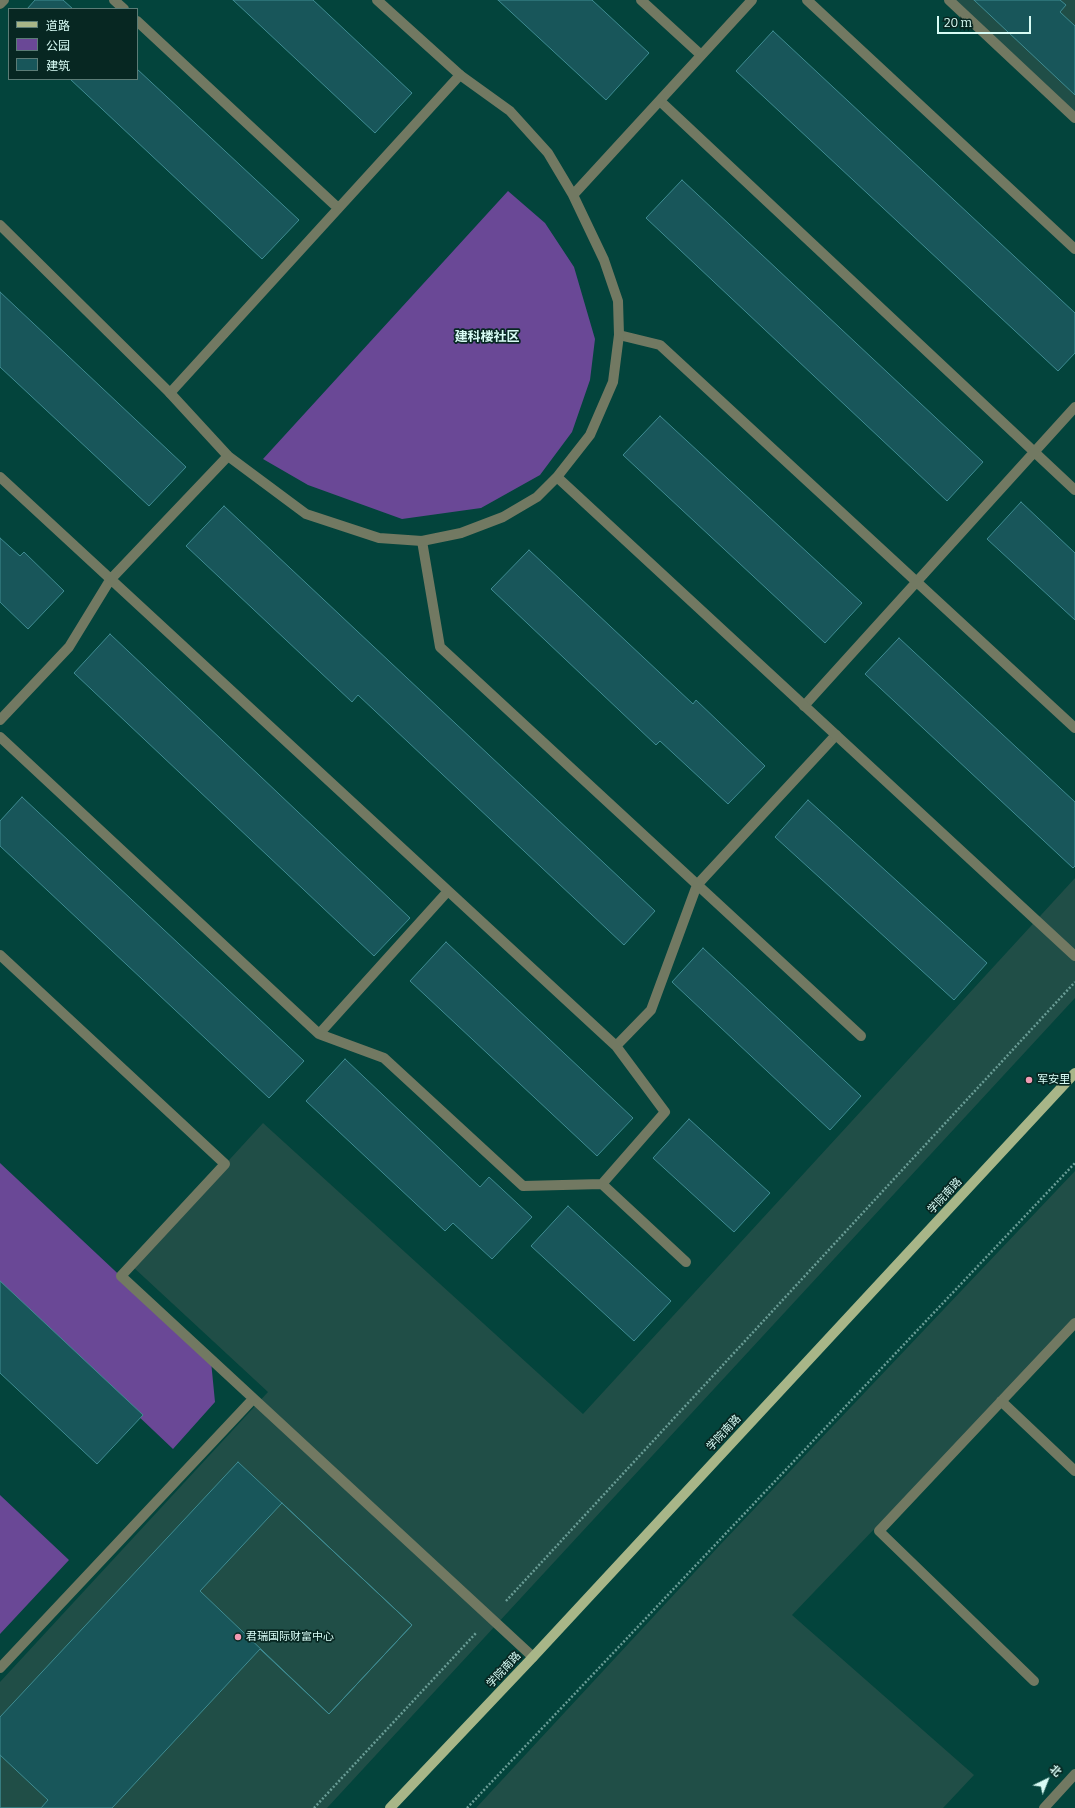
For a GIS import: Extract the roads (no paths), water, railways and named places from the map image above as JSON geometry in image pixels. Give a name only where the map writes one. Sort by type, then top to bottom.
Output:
[{"type":"main road","name":"学院南路","points":[[390,1808],[533,1657],[1075,1073]]},
{"type":"street","points":[[0,4],[4,0]]},
{"type":"street","points":[[114,0],[123,8]]},
{"type":"street","points":[[0,225],[170,393],[228,456],[306,514],[379,538],[422,541],[461,533],[503,517],[537,497],[557,478],[590,435],[613,382],[619,334],[618,301],[604,260],[573,195],[548,153],[510,111],[460,75],[377,0]]},
{"type":"street","points":[[641,0],[701,55]]},
{"type":"street","points":[[573,195],[752,0]]},
{"type":"street","points":[[807,0],[1075,249]]},
{"type":"street","points":[[949,0],[1075,118]]},
{"type":"street","points":[[138,22],[338,208]]},
{"type":"street","points":[[170,393],[460,75]]},
{"type":"street","points":[[660,101],[1075,490]]},
{"type":"street","points":[[619,334],[660,345],[1075,728]]},
{"type":"street","points":[[804,706],[1075,408]]},
{"type":"street","points":[[0,720],[69,647],[110,580],[228,456]]},
{"type":"street","points":[[0,477],[616,1046],[665,1112],[602,1184]]},
{"type":"street","points":[[557,478],[1075,956]]},
{"type":"street","points":[[422,541],[440,646],[861,1036]]},
{"type":"street","points":[[616,1046],[651,1010],[697,885],[836,735]]},
{"type":"street","points":[[0,737],[319,1034],[384,1058],[523,1186],[602,1184],[686,1262]]},
{"type":"street","points":[[319,1034],[448,891]]},
{"type":"street","points":[[0,955],[225,1164],[121,1276],[533,1657]]},
{"type":"street","points":[[1034,1681],[879,1531],[1075,1323]]},
{"type":"street","points":[[0,1668],[253,1399]]},
{"type":"street","points":[[1001,1401],[1075,1471]]},
{"type":"street","points":[[1044,1808],[1075,1774]]},
{"type":"place","name":"军安里","points":[[1029,1080]]},
{"type":"place","name":"君瑞国际财富中心","points":[[238,1637]]},
{"type":"district","name":"建科楼社区","points":[[487,337]]}]
